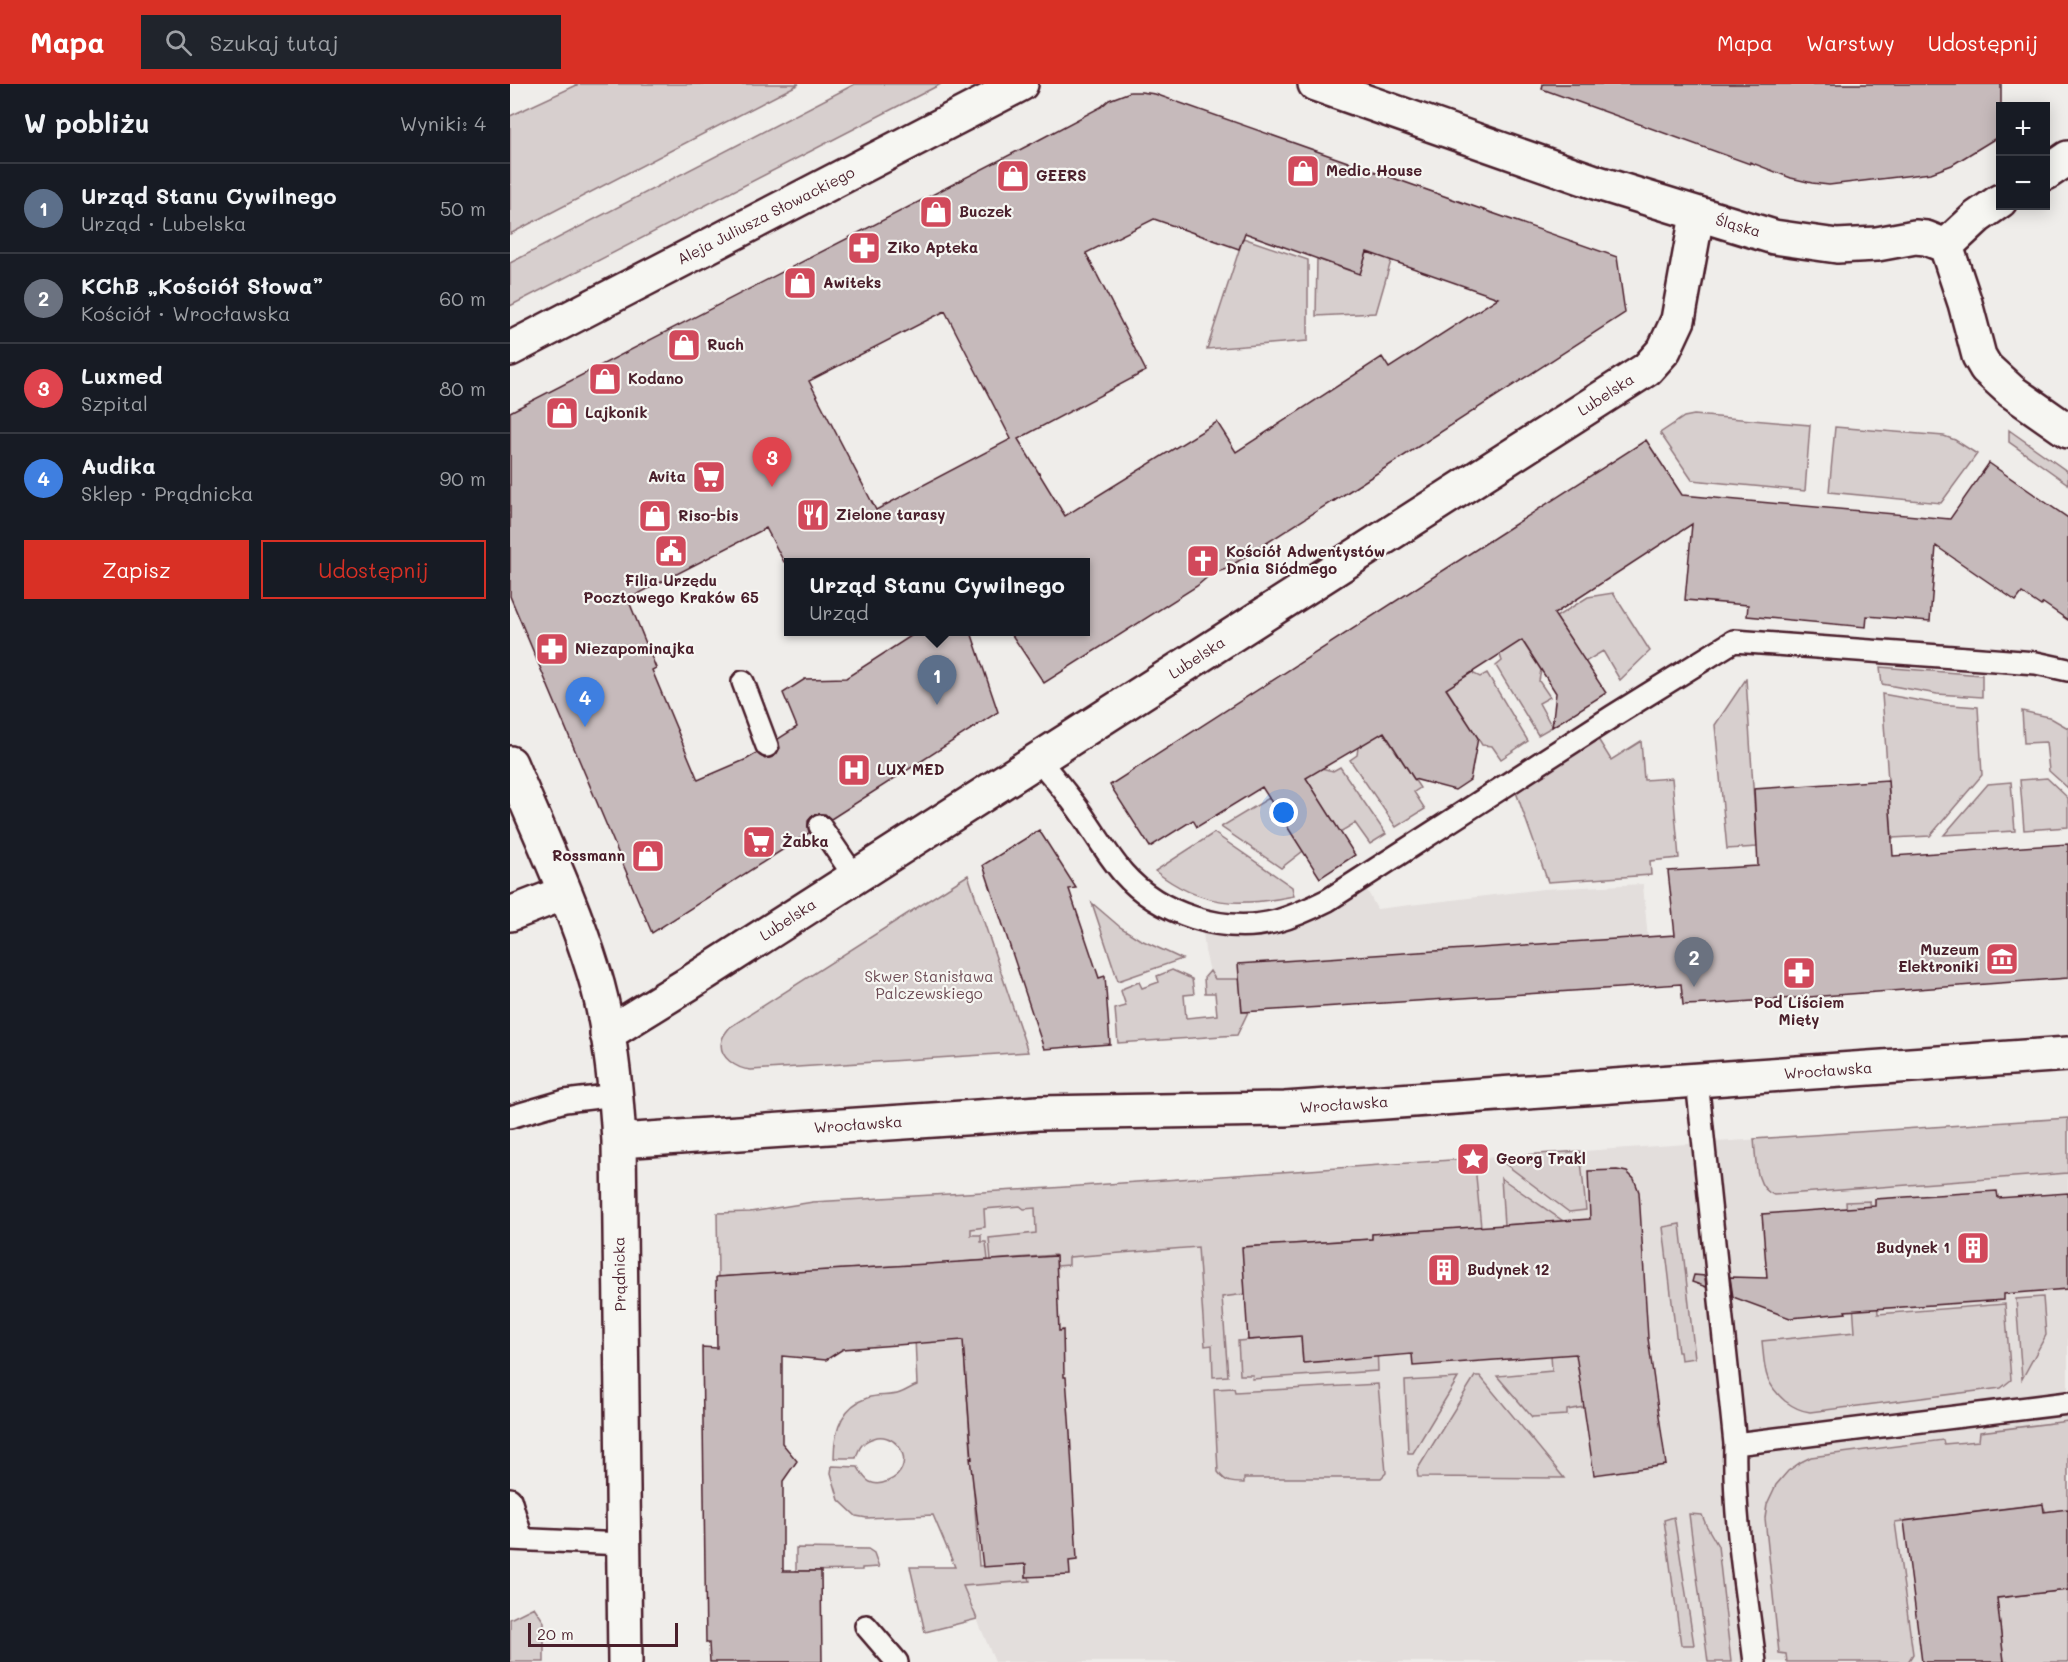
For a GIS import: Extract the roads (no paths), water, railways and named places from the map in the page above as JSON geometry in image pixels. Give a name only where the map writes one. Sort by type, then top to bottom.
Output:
[{"type":"street","name":"Aleja Juliusza Słowackiego","points":[[510,349],[1021,84]]},
{"type":"street","name":"Śląska","points":[[1316,84],[1598,183],[1774,237],[1815,244],[1857,246],[1915,237],[1926,238],[1946,246]]},
{"type":"street","points":[[2050,170],[2068,158]]},
{"type":"street","points":[[1996,205],[1946,246],[1965,303],[1979,356],[1986,368],[2011,391],[2068,431]]},
{"type":"street","name":"Lubelska","points":[[607,1034],[1647,369],[1664,350],[1678,320],[1697,214]]},
{"type":"street","name":"Prądnicka","points":[[510,763],[564,893],[594,975],[607,1034],[616,1095],[619,1141],[625,1662]]},
{"type":"street","points":[[510,914],[564,893]]},
{"type":"street","name":"Wrocławska","points":[[619,1141],[1038,1113],[1285,1109],[2068,1054]]},
{"type":"lane","points":[[1038,759],[1073,802],[1109,855],[1138,888],[1156,901],[1198,919],[1220,924],[1258,924],[1277,921],[1328,900],[1613,716],[1734,641],[2037,663],[2068,670]]},
{"type":"lane","points":[[743,682],[767,746]]},
{"type":"lane","points":[[820,825],[855,877]]},
{"type":"lane","points":[[1697,1080],[1735,1444],[1735,1488],[1755,1662]]},
{"type":"lane","points":[[510,1117],[565,1101],[616,1095]]},
{"type":"lane","points":[[1735,1444],[2068,1403]]},
{"type":"lane","points":[[510,1499],[516,1539],[623,1544]]},
{"type":"lane","points":[[866,1626],[897,1662]]},
{"type":"place","name":"Medic House","points":[[1303,171]]},
{"type":"place","name":"GEERS","points":[[1013,176]]},
{"type":"place","name":"Buczek","points":[[936,212]]},
{"type":"place","name":"Ziko Apteka","points":[[864,248]]},
{"type":"place","name":"Awiteks","points":[[800,283]]},
{"type":"place","name":"Ruch","points":[[684,345]]},
{"type":"place","name":"Kodano","points":[[605,379]]},
{"type":"place","name":"Lajkonik","points":[[562,413]]},
{"type":"place","name":"Avita","points":[[709,477]]},
{"type":"place","name":"Luxmed","points":[[772,487]]},
{"type":"place","name":"Zielone tarasy","points":[[813,515]]},
{"type":"place","name":"Riso-bis","points":[[655,516]]},
{"type":"place","name":"Filia Urzędu Pocztowego Kraków 65","points":[[671,551]]},
{"type":"place","name":"Kościół Adwentystów Dnia Siódmego","points":[[1203,561]]},
{"type":"place","name":"Niezapominajka","points":[[552,649]]},
{"type":"place","name":"Urząd Stanu Cywilnego","points":[[937,705]]},
{"type":"place","name":"Audika","points":[[585,727]]},
{"type":"place","name":"LUX MED","points":[[854,770]]},
{"type":"place","name":"Żabka","points":[[759,842]]},
{"type":"place","name":"Rossmann","points":[[648,856]]},
{"type":"place","name":"Muzeum Elektroniki","points":[[2002,959]]},
{"type":"place","name":"Pod Liściem Mięty","points":[[1799,973]]},
{"type":"place","name":"KChB „Kościół Słowa”","points":[[1694,987]]},
{"type":"place","name":"Georg Trakl","points":[[1473,1159]]},
{"type":"place","name":"Budynek 1","points":[[1973,1248]]},
{"type":"place","name":"Budynek 12","points":[[1444,1270]]},
{"type":"park label","name":"Skwer Stanisława Palczewskiego","points":[[929,986]]}]
